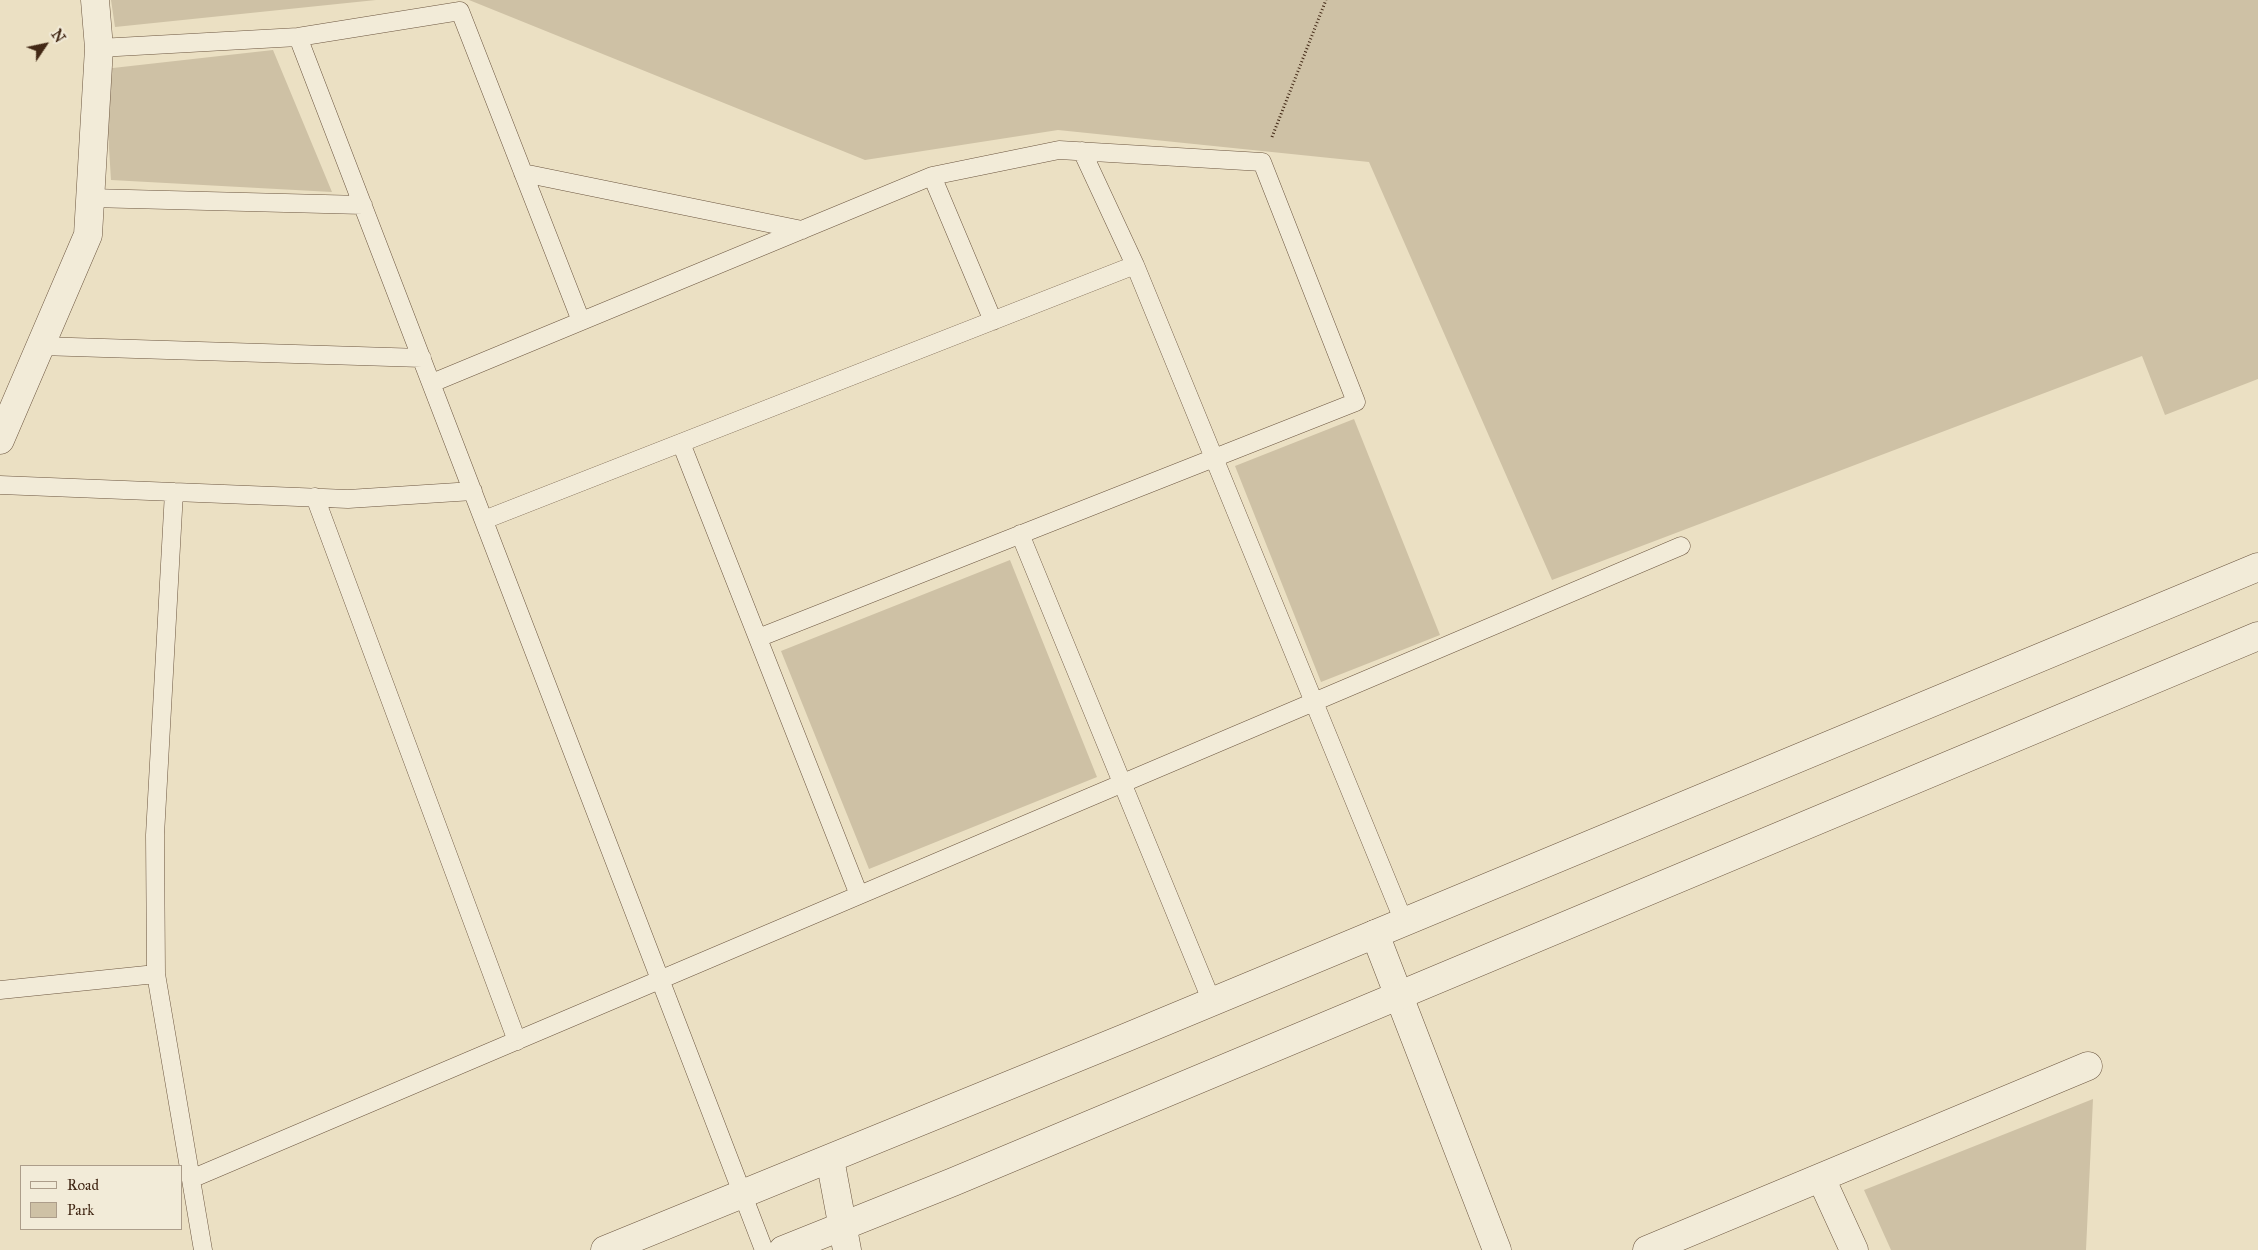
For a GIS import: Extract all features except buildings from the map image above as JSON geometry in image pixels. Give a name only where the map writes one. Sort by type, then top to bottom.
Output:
[{"type":"street","points":[[0,440],[88,235],[100,48],[95,0]]},
{"type":"street","points":[[606,1250],[1212,1002],[2258,567]]},
{"type":"street","points":[[783,1250],[845,1238],[1399,995],[2258,636]]},
{"type":"street","points":[[1375,934],[1497,1250]]},
{"type":"street","points":[[1647,1250],[2088,1066]]},
{"type":"street","points":[[830,1159],[845,1238]]},
{"type":"street","points":[[1821,1178],[1854,1250]]},
{"type":"lane","points":[[100,48],[298,37],[460,12],[581,321]]},
{"type":"lane","points":[[298,37],[764,1250]]},
{"type":"lane","points":[[432,383],[932,176],[1059,150],[1262,162],[1356,402],[758,638]]},
{"type":"lane","points":[[1082,151],[1109,204],[1135,265],[1404,922]]},
{"type":"lane","points":[[523,173],[802,230]]},
{"type":"lane","points":[[932,176],[992,321]]},
{"type":"lane","points":[[90,198],[363,205]]},
{"type":"lane","points":[[484,520],[1135,265]]},
{"type":"lane","points":[[40,346],[422,358]]},
{"type":"lane","points":[[681,444],[859,895]]},
{"type":"lane","points":[[0,485],[348,499],[473,491]]},
{"type":"lane","points":[[174,492],[155,835],[156,974],[203,1250]]},
{"type":"lane","points":[[315,497],[517,1041]]},
{"type":"lane","points":[[1020,534],[1212,1002]]},
{"type":"lane","points":[[191,1179],[1680,546]]},
{"type":"lane","points":[[0,990],[156,974]]},
{"type":"path","points":[[1262,162],[1326,0]]},
{"type":"green space","points":[[111,0],[376,0],[115,27]]},
{"type":"green space","points":[[469,0],[2258,0],[2258,379],[2165,415],[2142,356],[1552,580],[1369,162],[1058,130],[865,160]]},
{"type":"green space","points":[[273,50],[332,192],[111,180],[104,69]]},
{"type":"green space","points":[[1354,419],[1440,635],[1321,682],[1235,466]]},
{"type":"green space","points":[[1010,560],[1097,777],[869,869],[781,651]]},
{"type":"green space","points":[[2093,1099],[2086,1250],[1891,1250],[1864,1190]]}]
